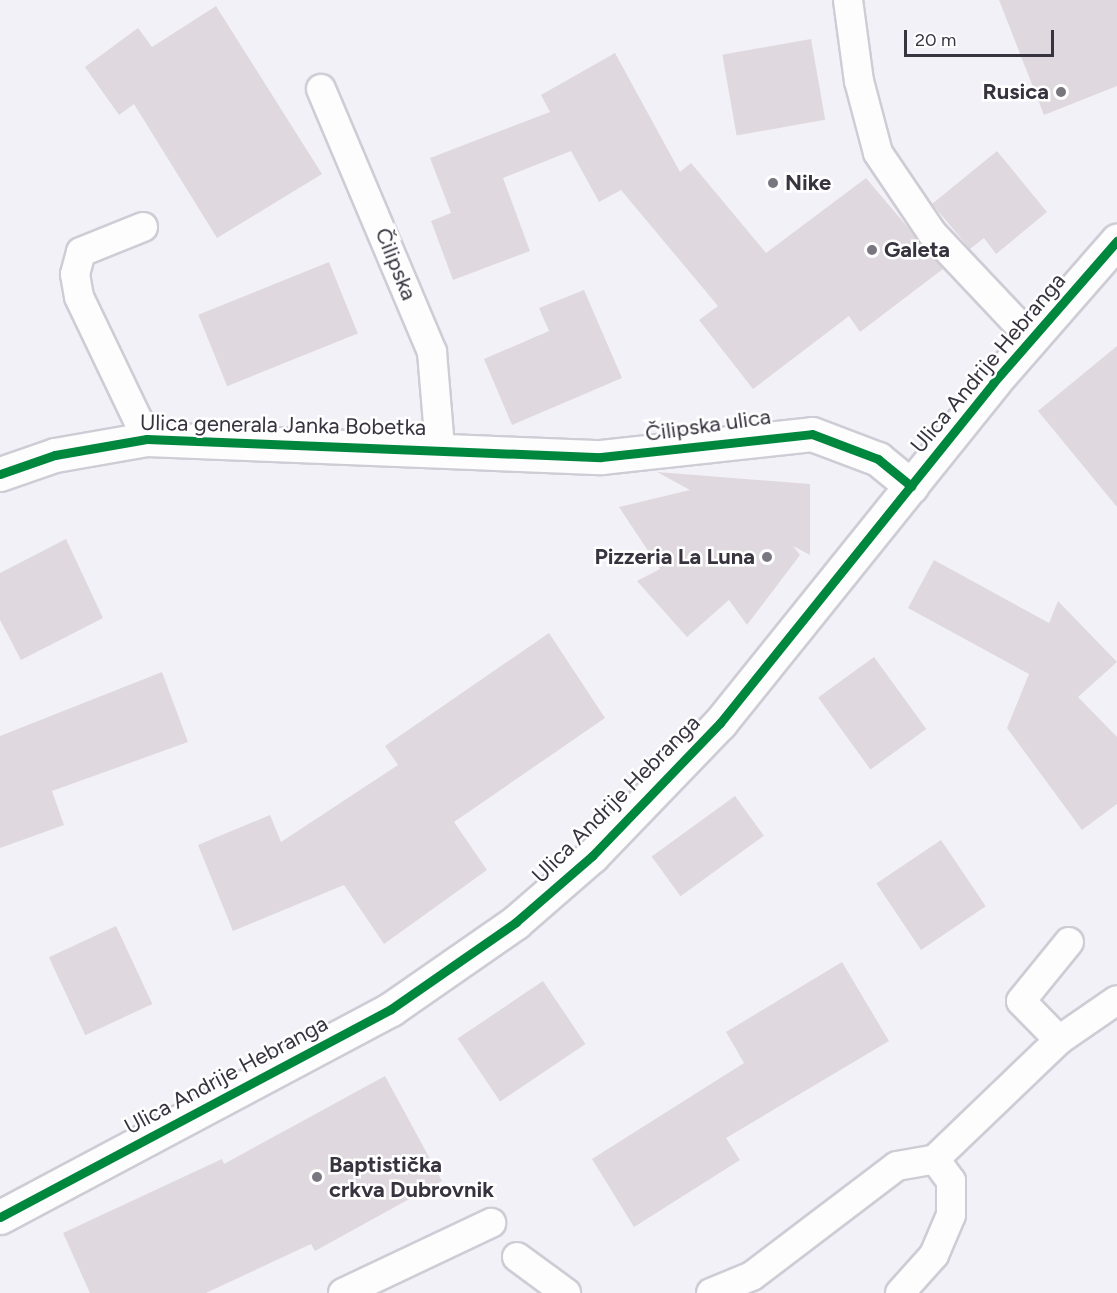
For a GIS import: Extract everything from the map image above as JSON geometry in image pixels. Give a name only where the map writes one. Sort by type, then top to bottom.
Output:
[{"type":"street","name":"Ulica Andrije Hebranga","points":[[0,1217],[391,1009],[516,922],[592,856],[720,723],[1032,339],[1117,241]]},
{"type":"street","name":"Čilipska ulica","points":[[497,451],[601,457],[812,434],[867,453],[911,486]]},
{"type":"street","name":"Ulica generala Janka Bobetka","points":[[0,474],[55,455],[147,439],[497,451]]},
{"type":"lane","points":[[848,0],[859,81],[878,153],[932,232],[1032,339]]},
{"type":"lane","name":"Čilipska","points":[[321,88],[432,352],[440,448]]},
{"type":"lane","points":[[142,227],[81,252],[75,274],[79,297],[147,439]]},
{"type":"lane","points":[[1059,1040],[1021,1001],[1069,942]]},
{"type":"lane","points":[[711,1293],[752,1276],[897,1166],[935,1159],[1059,1040],[1117,1000]]},
{"type":"lane","points":[[900,1293],[934,1255],[951,1215],[951,1181],[935,1159]]},
{"type":"lane","points":[[343,1293],[491,1223]]},
{"type":"lane","points":[[517,1257],[566,1293]]},
{"type":"building","points":[[999,0],[1117,0],[1117,86],[1044,115]]},
{"type":"building","points":[[216,6],[322,174],[217,238],[134,104],[119,115],[85,67],[138,28],[152,47]]},
{"type":"building","points":[[811,39],[825,120],[737,135],[722,55]]},
{"type":"building","points":[[615,53],[680,172],[691,163],[766,253],[866,178],[943,269],[860,332],[849,316],[753,389],[699,320],[718,306],[621,190],[599,202],[571,151],[503,178],[530,251],[453,280],[431,221],[451,213],[430,158],[550,112],[541,95]]},
{"type":"building","points":[[997,151],[1047,212],[996,254],[984,238],[970,249],[932,204]]},
{"type":"building","points":[[329,262],[358,333],[227,386],[198,315]]},
{"type":"building","points":[[584,290],[622,378],[512,425],[484,359],[549,331],[539,308]]},
{"type":"building","points":[[1117,346],[1117,507],[1038,411]]},
{"type":"building","points":[[657,472],[810,484],[810,555],[793,546],[800,555],[747,625],[729,600],[687,637],[637,581],[660,569],[619,507],[690,490]]},
{"type":"building","points":[[66,539],[103,618],[21,660],[0,620],[0,573]]},
{"type":"building","points":[[934,560],[1049,623],[1058,601],[1117,662],[1078,697],[1117,737],[1117,804],[1082,830],[1007,728],[1029,674],[908,608]]},
{"type":"building","points":[[549,633],[605,718],[454,822],[487,870],[384,944],[344,885],[233,931],[198,845],[270,815],[281,842],[398,765],[385,746]]},
{"type":"building","points":[[874,657],[926,729],[870,770],[818,698]]},
{"type":"building","points":[[162,672],[188,742],[52,791],[64,825],[0,848],[0,736]]},
{"type":"building","points":[[735,796],[764,836],[680,896],[652,857]]},
{"type":"building","points":[[941,840],[986,906],[921,950],[876,884]]},
{"type":"building","points":[[116,926],[152,1004],[85,1035],[49,957]]},
{"type":"building","points":[[842,962],[889,1041],[726,1138],[740,1160],[634,1227],[592,1159],[744,1063],[726,1032]]},
{"type":"building","points":[[543,981],[585,1044],[500,1102],[458,1039]]},
{"type":"building","points":[[385,1076],[442,1181],[315,1251],[311,1244],[206,1293],[90,1293],[63,1233],[222,1159],[224,1164]]},
{"type":"cycle path","points":[[0,1217],[391,1009],[516,922],[592,856],[720,723],[993,383],[1117,241]]},
{"type":"cycle path","points":[[0,474],[55,455],[147,439],[601,457],[812,434],[878,459],[911,486]]},
{"type":"place","name":"Rusica","points":[[1061,92]]},
{"type":"place","name":"Nike","points":[[773,183]]},
{"type":"place","name":"Galeta","points":[[872,250]]},
{"type":"place","name":"Pizzeria La Luna","points":[[767,557]]},
{"type":"place","name":"Baptistička crkva Dubrovnik","points":[[317,1177]]}]
